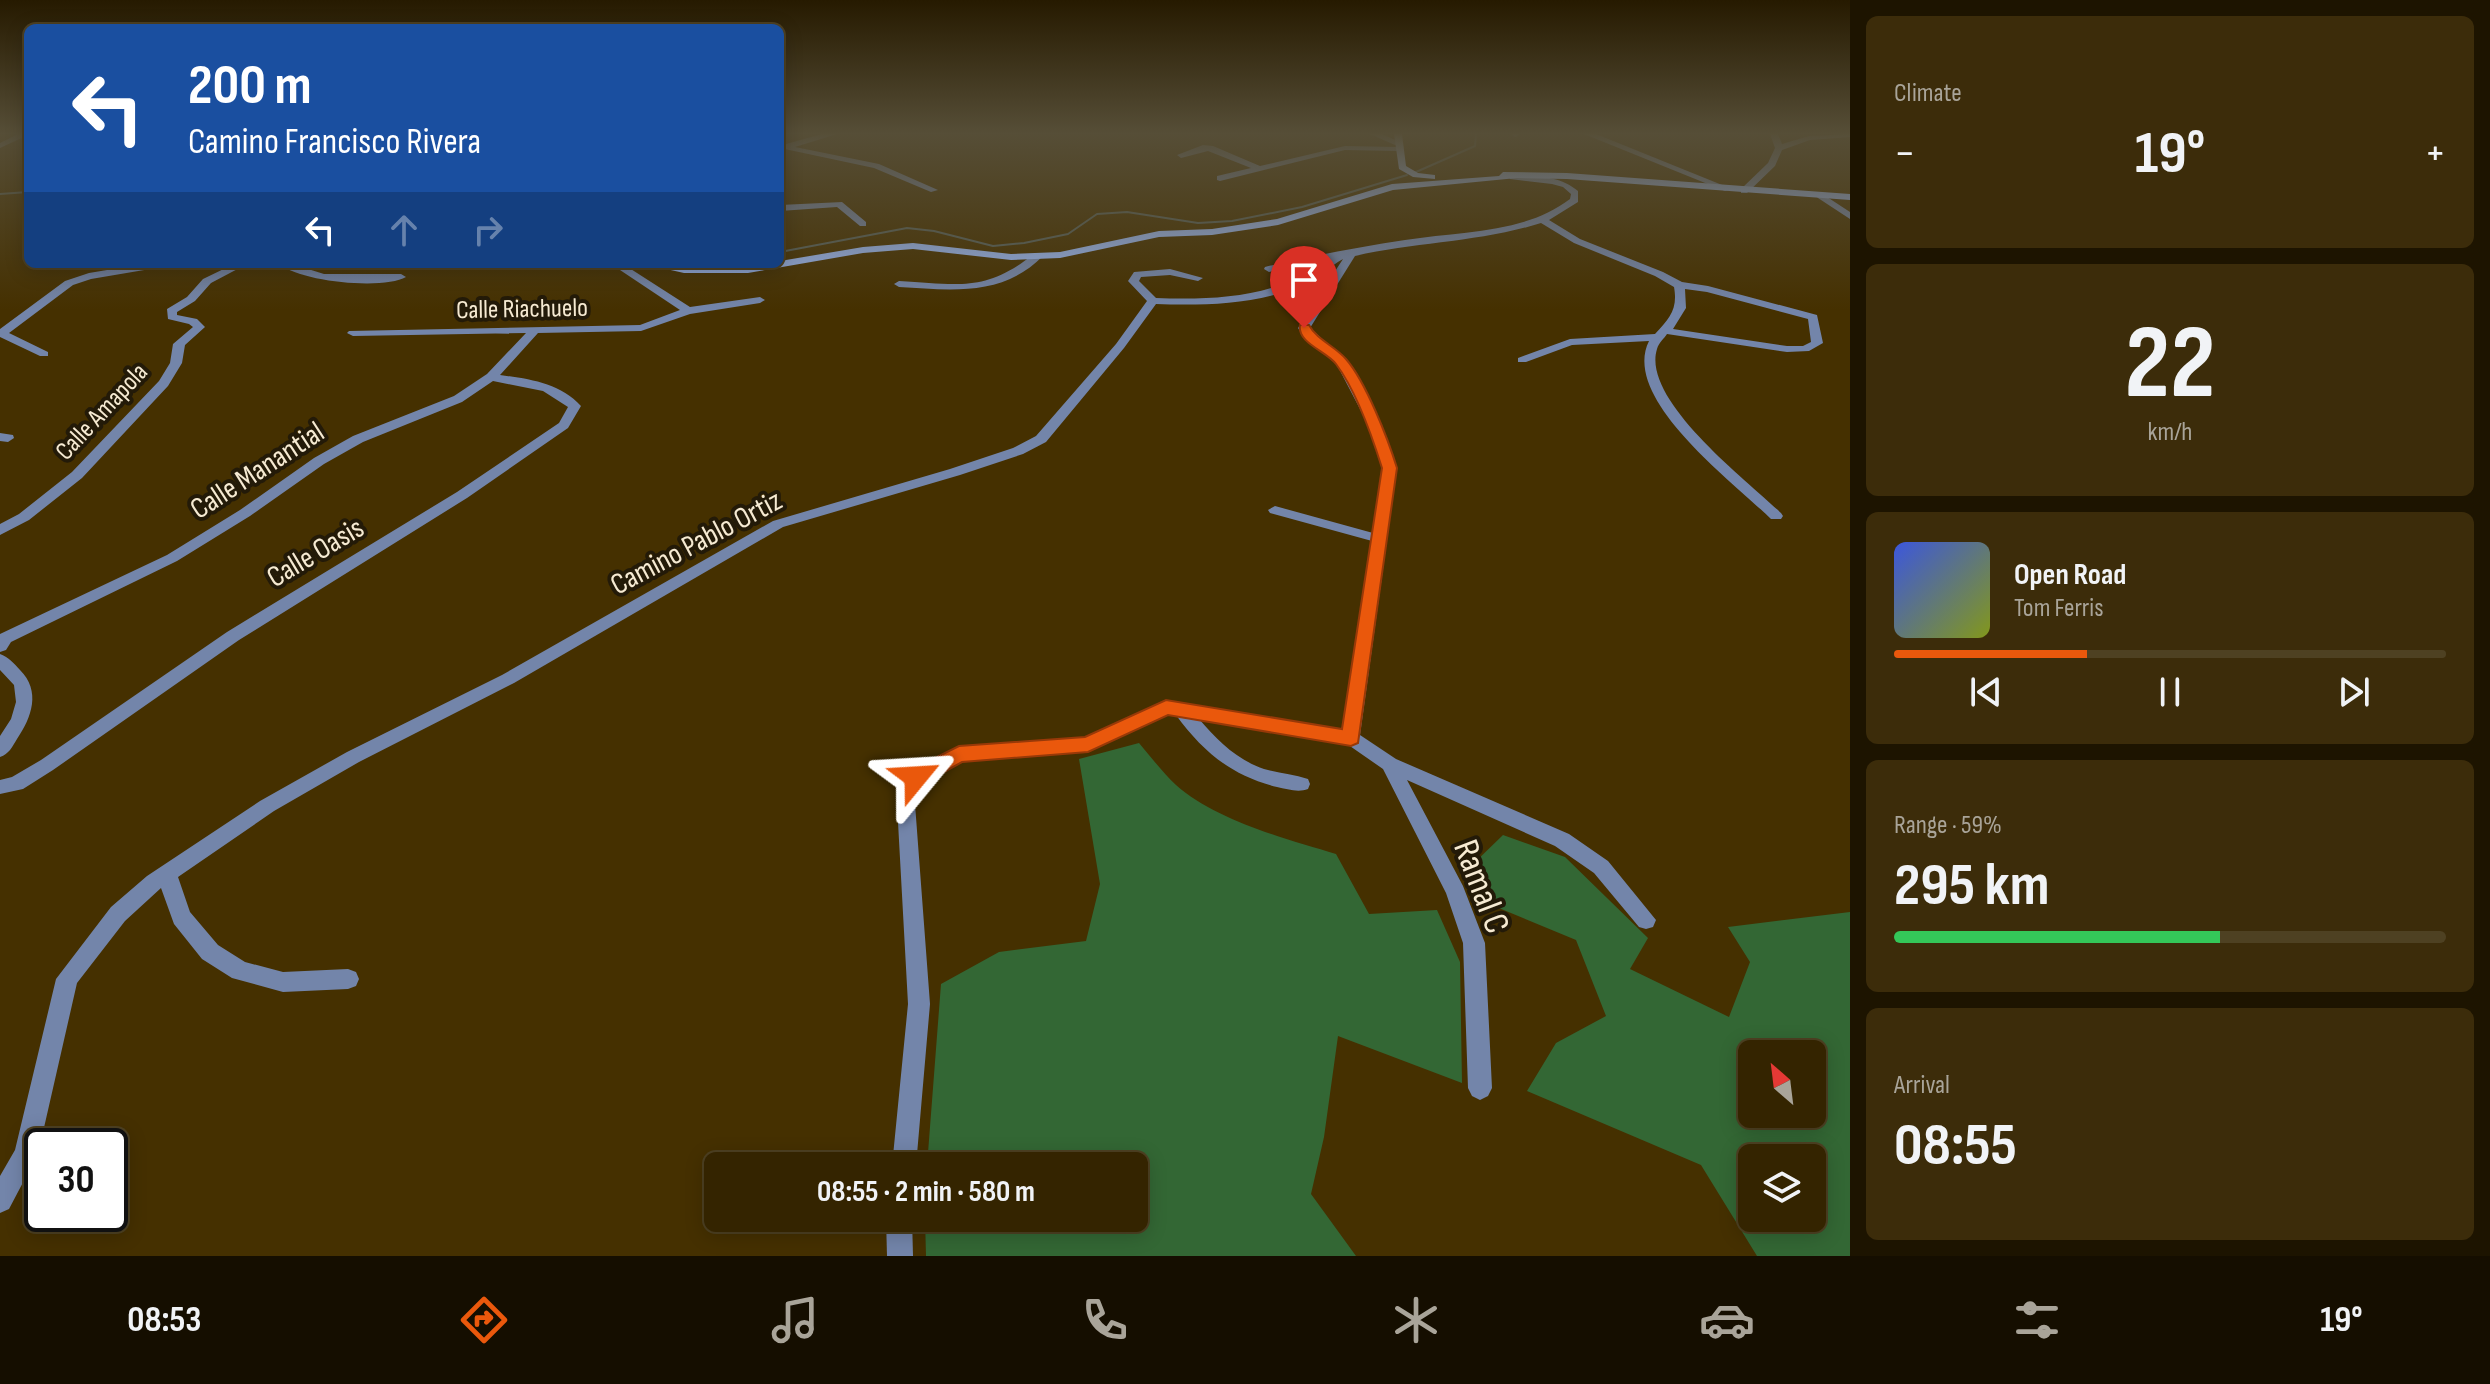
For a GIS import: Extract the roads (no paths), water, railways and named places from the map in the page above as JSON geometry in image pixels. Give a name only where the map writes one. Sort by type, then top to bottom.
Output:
[{"type":"street","points":[[784,264],[863,250],[913,246],[1011,257],[1038,256],[1159,234],[1212,232],[1278,222],[1374,193]]},
{"type":"street","points":[[1269,269],[1415,241],[1489,235],[1571,204],[1575,193]]},
{"type":"street","points":[[1769,193],[1850,197]]},
{"type":"street","points":[[1821,196],[1850,216]]},
{"type":"street","points":[[784,208],[839,204],[863,224]]},
{"type":"street","points":[[1522,360],[1570,342],[1663,334],[1787,349],[1805,349],[1817,343],[1813,317],[1708,289],[1679,285],[1577,241],[1540,218]]},
{"type":"street","points":[[1198,278],[1170,272],[1138,274],[1133,281],[1153,301],[1231,300],[1279,289],[1316,275],[1345,255]]},
{"type":"street","points":[[1345,255],[1304,328],[1307,334],[1341,361],[1378,432],[1390,468],[1351,738]]},
{"type":"street","points":[[899,284],[940,288],[991,285],[1010,279],[1038,256]]},
{"type":"street","points":[[44,354],[1,334],[69,283],[89,276],[138,268]]},
{"type":"street","name":"Calle Amapola","points":[[0,530],[24,517],[77,475],[164,383],[176,363],[179,344],[199,327],[193,321],[172,317],[171,311],[191,299],[207,281],[234,268]]},
{"type":"street","points":[[293,268],[305,274],[373,279],[401,277]]},
{"type":"street","points":[[622,268],[688,311]]},
{"type":"street","points":[[672,268],[760,268]]},
{"type":"street","points":[[1679,285],[1682,297],[1676,320],[1652,347],[1650,368],[1668,410],[1776,516]]},
{"type":"street","name":"Calle Riachuelo","points":[[353,333],[641,328],[688,311],[760,300]]},
{"type":"street","name":"Camino Pablo Ortiz","points":[[0,1200],[26,1154],[67,979],[118,914],[167,873],[279,799],[378,744],[508,679],[778,524],[967,468],[1018,451],[1041,439],[1120,346],[1153,301]]},
{"type":"street","name":"Calle Manantial","points":[[0,646],[5,638],[172,558],[358,439],[458,399],[491,377],[535,330]]},
{"type":"street","name":"Calle Oasis","points":[[0,787],[16,784],[47,765],[233,636],[462,495],[564,425],[575,406],[564,395],[532,383],[491,377]]},
{"type":"street","points":[[1275,510],[1380,539]]},
{"type":"street","points":[[0,660],[22,684],[25,703],[17,727],[0,750]]},
{"type":"street","points":[[905,1152],[919,1004],[906,804],[916,777],[959,754],[1088,745],[1166,707],[1351,738],[1390,764],[1562,840],[1601,867],[1646,920]]},
{"type":"street","points":[[1183,712],[1212,749],[1249,773],[1301,784]]},
{"type":"street","name":"Ramal C","points":[[1390,764],[1456,892],[1474,943],[1480,1088]]},
{"type":"street","points":[[167,873],[181,917],[210,952],[240,971],[283,982],[348,979]]},
{"type":"street","points":[[899,1232],[900,1256]]},
{"type":"waterway","points":[[0,194],[19,193]]},
{"type":"waterway","points":[[784,251],[907,228],[934,231],[993,246],[1024,243],[1068,234],[1097,214],[1127,212],[1198,223],[1232,221],[1302,207],[1349,193]]}]
